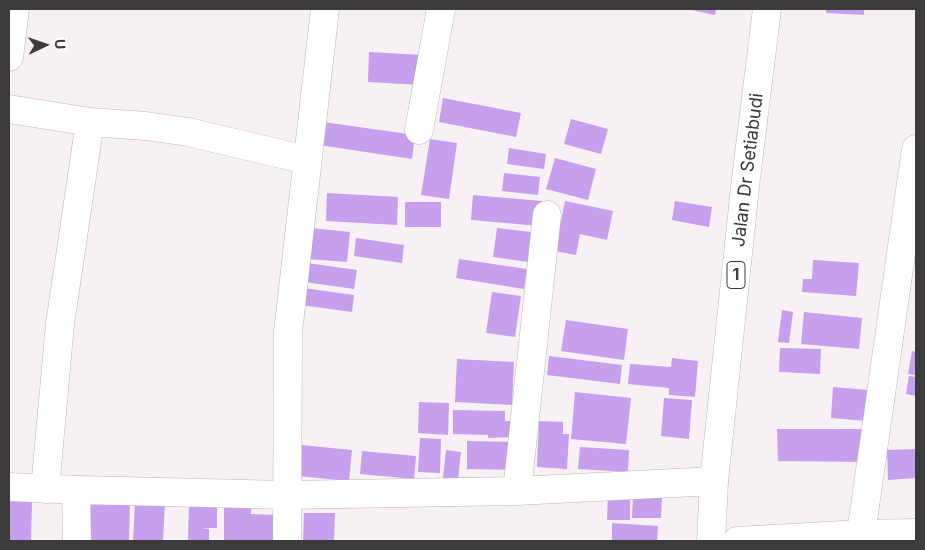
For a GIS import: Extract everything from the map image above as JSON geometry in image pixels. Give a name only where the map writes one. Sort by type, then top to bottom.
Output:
[{"type":"main road","points":[[9,57],[16,9]]},
{"type":"main road","points":[[287,541],[288,332],[325,9]]},
{"type":"main road","points":[[419,130],[441,9]]},
{"type":"main road","name":"Jalan Dr Setiabudi","points":[[711,541],[714,481],[766,9]]},
{"type":"main road","points":[[9,109],[90,122],[146,126],[188,132],[307,160]]},
{"type":"main road","points":[[45,489],[60,324],[90,122]]},
{"type":"main road","points":[[861,534],[916,149]]},
{"type":"main road","points":[[517,492],[547,214]]},
{"type":"main road","points":[[9,487],[286,495],[517,492],[714,481]]},
{"type":"main road","points":[[76,490],[77,541]]},
{"type":"main road","points":[[737,541],[916,533]]},
{"type":"building","points":[[687,9],[716,9],[715,15]]},
{"type":"building","points":[[826,9],[864,9],[864,15],[826,13]]},
{"type":"building","points":[[369,52],[423,55],[422,85],[368,82]]},
{"type":"building","points":[[443,98],[521,113],[516,137],[439,122]]},
{"type":"building","points":[[571,119],[608,129],[601,154],[564,144]]},
{"type":"building","points":[[323,122],[415,135],[412,159],[319,145]]},
{"type":"building","points":[[430,139],[457,143],[449,199],[421,195]]},
{"type":"building","points":[[509,148],[546,154],[544,169],[507,164]]},
{"type":"building","points":[[555,158],[596,169],[588,200],[546,189]]},
{"type":"building","points":[[504,173],[540,177],[538,195],[502,191]]},
{"type":"building","points":[[327,193],[398,197],[397,225],[326,221]]},
{"type":"building","points":[[473,195],[542,201],[540,226],[471,220]]},
{"type":"building","points":[[565,201],[613,211],[607,240],[580,234],[576,255],[555,251]]},
{"type":"building","points":[[675,201],[712,207],[709,227],[672,220]]},
{"type":"building","points":[[405,202],[441,202],[441,227],[405,227]]},
{"type":"building","points":[[311,228],[350,232],[347,262],[308,259]]},
{"type":"building","points":[[497,228],[531,232],[528,262],[493,257]]},
{"type":"building","points":[[356,238],[404,245],[402,263],[354,256]]},
{"type":"building","points":[[459,259],[527,269],[524,289],[456,278]]},
{"type":"building","points":[[813,260],[859,263],[856,296],[802,292],[803,279],[812,279]]},
{"type":"building","points":[[307,263],[357,270],[354,289],[305,282]]},
{"type":"building","points":[[303,288],[354,295],[352,312],[301,305]]},
{"type":"building","points":[[492,292],[521,296],[515,337],[486,333]]},
{"type":"building","points":[[782,310],[793,312],[789,343],[778,342]]},
{"type":"building","points":[[804,312],[862,318],[859,349],[801,344]]},
{"type":"building","points":[[566,320],[628,329],[624,360],[561,351]]},
{"type":"building","points":[[780,348],[821,349],[820,374],[779,372]]},
{"type":"building","points":[[912,351],[916,352],[916,375],[908,374]]},
{"type":"building","points":[[549,356],[622,365],[620,384],[547,375]]},
{"type":"building","points":[[672,358],[698,361],[695,397],[669,395],[669,388],[628,384],[630,364],[671,367]]},
{"type":"building","points":[[457,359],[514,362],[512,405],[455,402]]},
{"type":"building","points":[[909,376],[916,377],[916,396],[906,394]]},
{"type":"building","points":[[833,387],[869,390],[867,421],[831,418]]},
{"type":"building","points":[[575,392],[631,398],[626,444],[571,439]]},
{"type":"building","points":[[664,398],[692,400],[689,439],[661,436]]},
{"type":"building","points":[[419,402],[449,403],[448,435],[418,433]]},
{"type":"building","points":[[453,410],[505,411],[505,421],[513,421],[513,437],[488,438],[488,435],[453,434]]},
{"type":"building","points":[[539,421],[563,422],[563,434],[569,434],[567,469],[537,467]]},
{"type":"building","points":[[777,429],[864,429],[865,462],[778,461]]},
{"type":"building","points":[[420,438],[441,439],[440,473],[418,472]]},
{"type":"building","points":[[467,441],[518,442],[517,470],[467,469]]},
{"type":"building","points":[[301,445],[352,450],[349,481],[298,476]]},
{"type":"building","points":[[580,447],[629,450],[628,472],[578,469]]},
{"type":"building","points":[[916,449],[916,478],[888,480],[887,450]]},
{"type":"building","points":[[446,450],[461,452],[458,480],[443,478]]},
{"type":"building","points":[[362,451],[416,456],[414,479],[360,474]]},
{"type":"building","points":[[608,492],[630,492],[630,520],[607,520]]},
{"type":"building","points":[[633,496],[662,496],[661,518],[632,518]]},
{"type":"building","points":[[83,498],[130,499],[129,541],[83,541]]},
{"type":"building","points":[[9,499],[32,500],[31,541],[9,541]]},
{"type":"building","points":[[135,501],[165,502],[163,541],[133,541]]},
{"type":"building","points":[[189,501],[217,502],[217,528],[202,528],[209,529],[209,541],[188,541]]},
{"type":"building","points":[[224,501],[251,502],[251,514],[277,515],[276,541],[224,541]]},
{"type":"building","points":[[304,513],[335,513],[334,541],[303,541]]},
{"type":"building","points":[[612,523],[658,526],[657,541],[612,541]]}]
